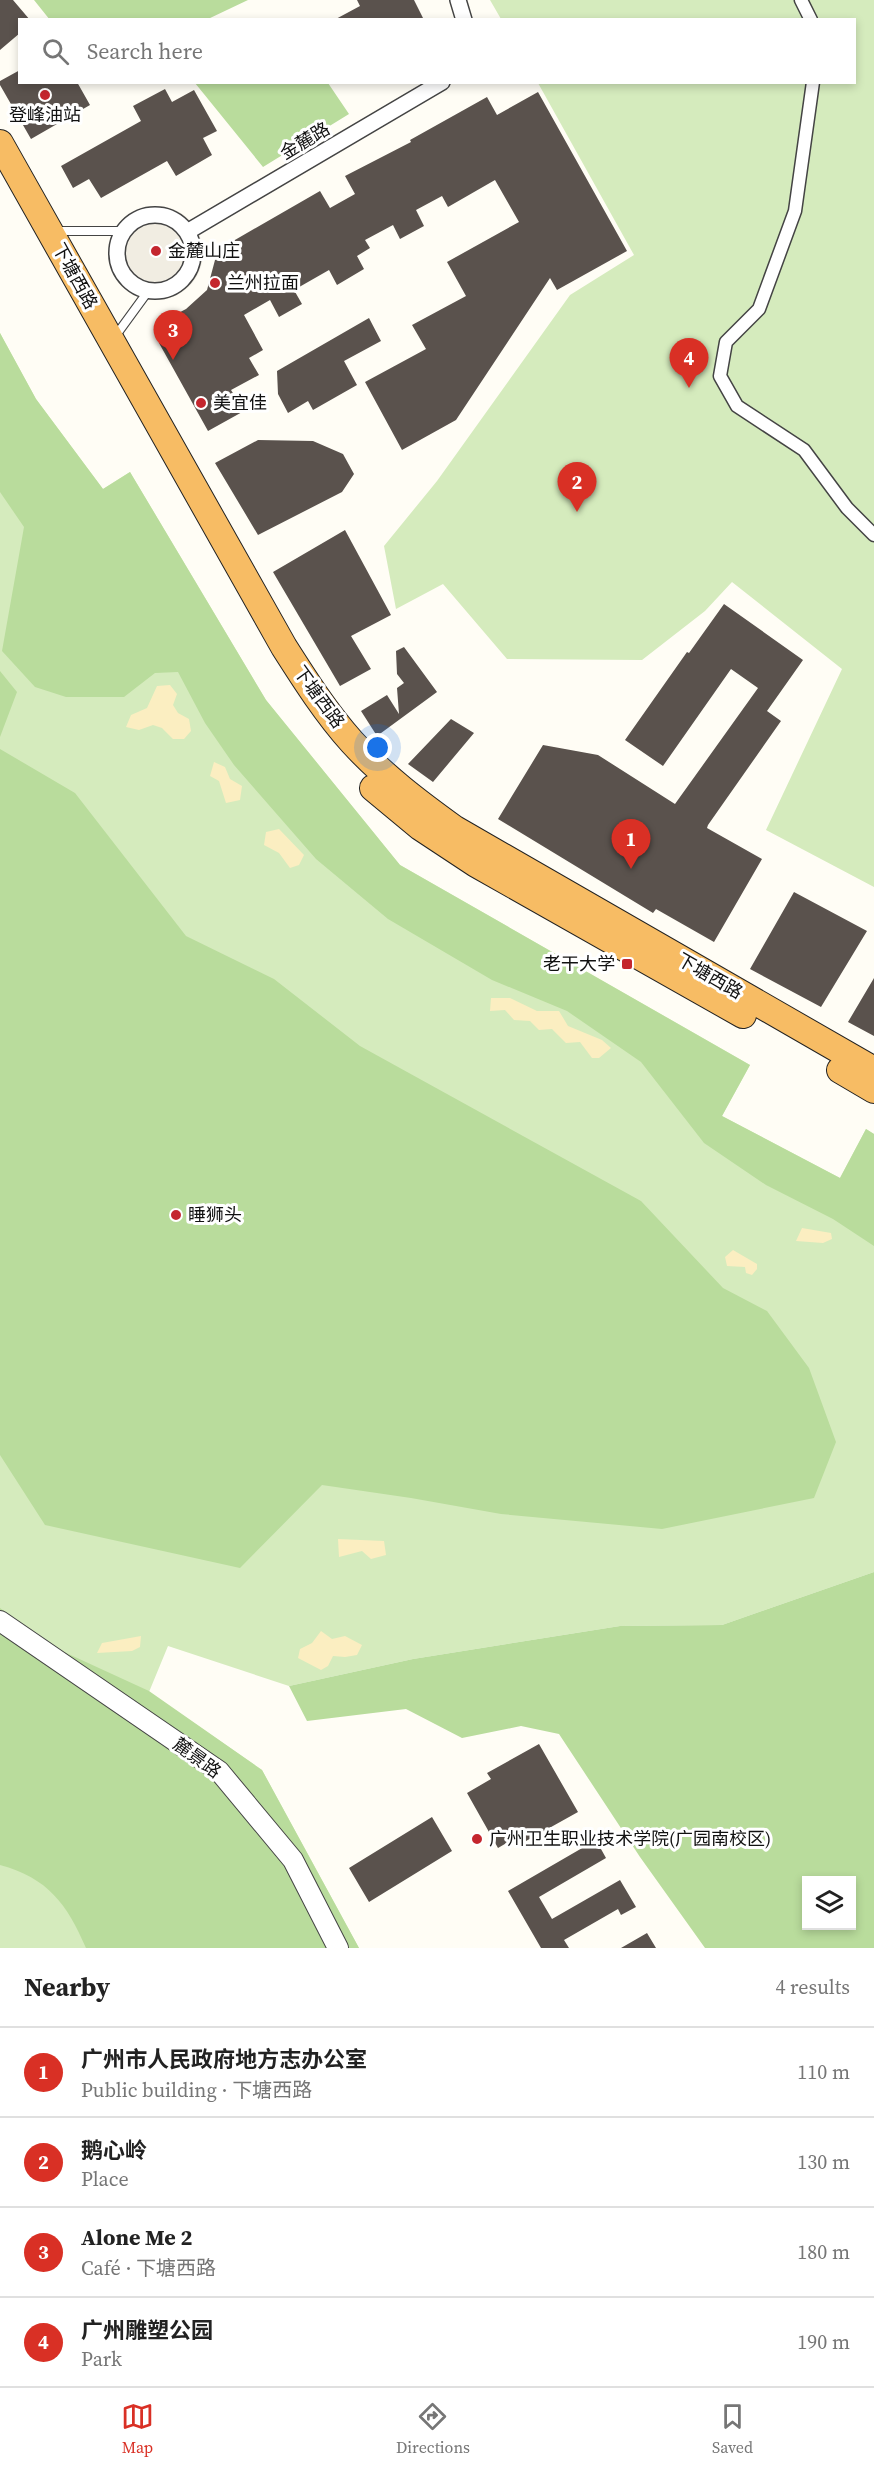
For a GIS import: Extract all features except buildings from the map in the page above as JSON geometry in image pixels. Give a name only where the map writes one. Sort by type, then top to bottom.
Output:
[{"type":"highway","name":"下塘西路","points":[[0,143],[285,647],[324,707],[374,764],[455,830],[874,1070]]},
{"type":"highway","name":"下塘西路","points":[[0,174],[273,658],[306,712],[357,772],[420,827],[476,864],[874,1090]]},
{"type":"street","points":[[458,0],[463,18]]},
{"type":"street","points":[[801,0],[810,18]]},
{"type":"street","name":"金麓路","points":[[187,232],[438,84]]},
{"type":"street","points":[[813,84],[795,211],[759,309],[726,342],[720,376],[736,406],[804,450],[847,508],[874,535]]},
{"type":"street","points":[[156,215],[174,220],[187,232],[192,243],[193,256],[190,268],[174,286],[162,290],[149,290],[137,286],[120,268],[119,243],[124,231],[133,222],[144,217],[156,215]]},
{"type":"street","name":"麓景路","points":[[0,1621],[219,1771],[293,1860],[338,1948]]},
{"type":"lane","points":[[50,231],[124,231]]},
{"type":"lane","points":[[112,342],[149,290]]},
{"type":"green space","points":[[34,0],[248,0],[210,18],[48,18]]},
{"type":"green space","points":[[490,0],[874,0],[874,887],[766,830],[842,669],[732,582],[705,611],[642,660],[507,659],[443,584],[396,609],[384,546],[437,481],[570,295],[634,255],[539,84],[856,84],[856,18],[500,18]]},
{"type":"green space","points":[[196,84],[329,84],[349,114],[263,167]]},
{"type":"green space","points":[[0,333],[36,399],[103,489],[130,472],[266,700],[400,865],[750,1065],[722,1116],[840,1178],[866,1129],[874,1134],[874,1572],[722,1625],[620,1626],[413,1659],[289,1686],[168,1646],[149,1692],[262,1770],[359,1948],[0,1948]]},
{"type":"green space","points":[[0,333],[36,399],[103,489],[130,472],[266,700],[400,865],[750,1065],[722,1116],[840,1178],[866,1129],[874,1134],[874,1246],[833,1219],[766,1185],[704,1143],[641,1062],[567,1011],[492,980],[388,919],[316,859],[234,765],[205,723],[178,672],[155,673],[124,697],[66,697],[35,687],[2,651],[24,527],[0,492]]},
{"type":"green space","points":[[0,671],[17,692],[0,737]]},
{"type":"green space","points":[[0,749],[75,793],[186,936],[274,979],[360,1046],[641,1201],[723,1288],[767,1311],[809,1368],[836,1442],[814,1498],[662,1529],[501,1514],[322,1485],[240,1568],[45,1525],[0,1455]]},
{"type":"green space","points":[[874,1572],[874,1948],[705,1948],[640,1857],[559,1734],[521,1726],[462,1738],[406,1709],[307,1721],[289,1686],[413,1659],[620,1626],[722,1625]]},
{"type":"green space","points":[[0,1608],[51,1646],[149,1691],[262,1770],[359,1948],[86,1948],[71,1918],[54,1895],[31,1877],[0,1865]]},
{"type":"sand","points":[[170,685],[177,694],[173,705],[178,713],[189,719],[191,731],[184,739],[173,739],[162,728],[153,725],[139,730],[126,727],[131,715],[147,708],[157,686]]},
{"type":"sand","points":[[214,762],[225,767],[230,779],[242,786],[240,800],[226,803],[219,781],[210,776]]},
{"type":"sand","points":[[279,829],[304,855],[299,865],[290,868],[279,853],[264,845],[266,832]]},
{"type":"sand","points":[[491,998],[510,998],[537,1011],[559,1011],[568,1026],[602,1040],[611,1048],[599,1058],[592,1058],[580,1042],[566,1043],[552,1029],[539,1030],[530,1021],[514,1020],[505,1010],[490,1011]]},
{"type":"sand","points":[[802,1228],[831,1233],[832,1239],[823,1243],[796,1241]]},
{"type":"sand","points":[[733,1250],[757,1264],[757,1269],[752,1275],[746,1273],[745,1267],[727,1266],[725,1257]]},
{"type":"sand","points":[[338,1539],[384,1541],[386,1555],[371,1559],[362,1551],[339,1557]]},
{"type":"sand","points":[[321,1631],[332,1639],[345,1636],[362,1645],[357,1655],[333,1656],[328,1666],[321,1670],[298,1658],[300,1649],[312,1643]]},
{"type":"sand","points":[[141,1636],[140,1647],[132,1651],[97,1653],[102,1643]]},
{"type":"shaded area","points":[[156,206],[174,210],[189,220],[199,235],[203,253],[199,271],[189,286],[174,296],[156,300],[138,296],[123,286],[113,271],[109,253],[113,235],[123,220],[138,210]]},
{"type":"place","name":"登峰油站","points":[[45,95]]},
{"type":"place","name":"金麓山庄","points":[[156,251]]},
{"type":"place","name":"兰州拉面","points":[[215,283]]},
{"type":"place","name":"Alone Me 2","points":[[173,360]]},
{"type":"place","name":"广州雕塑公园","points":[[689,388]]},
{"type":"place","name":"美宜佳","points":[[201,403]]},
{"type":"place","name":"鹅心岭","points":[[577,512]]},
{"type":"place","name":"广州市人民政府地方志办公室","points":[[631,869]]},
{"type":"place","name":"老干大学","points":[[627,964]]},
{"type":"place","name":"睡狮头","points":[[176,1215]]},
{"type":"place","name":"广州卫生职业技术学院(广园南校区)","points":[[477,1839]]}]
